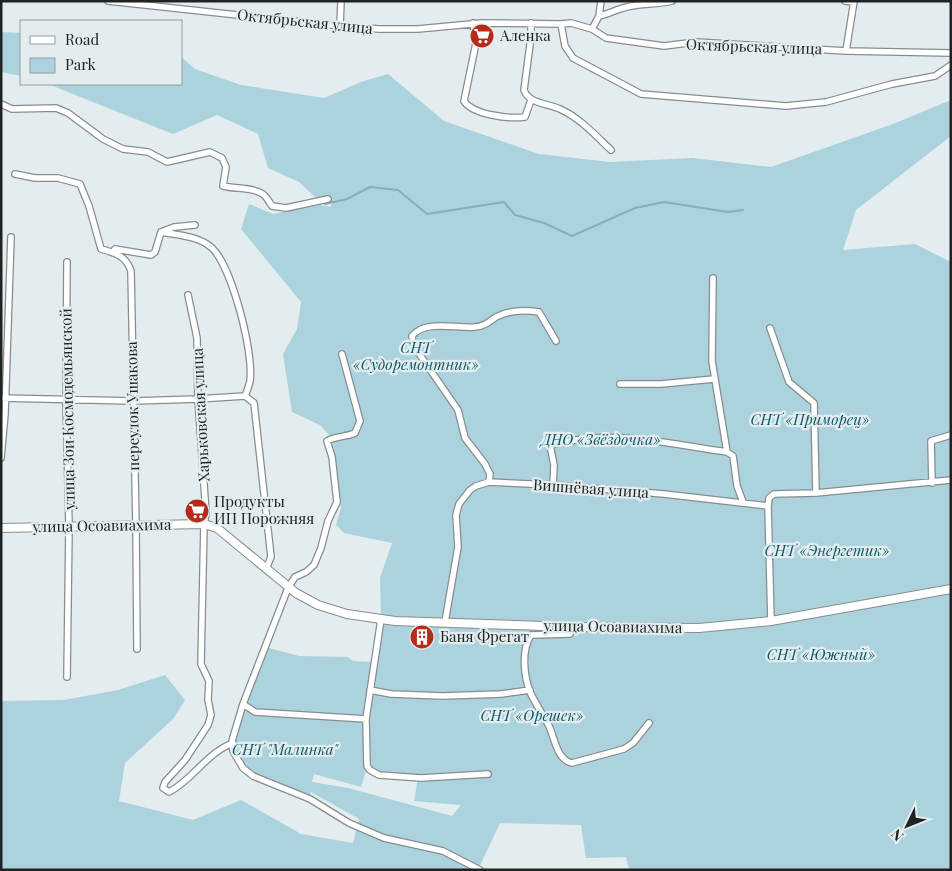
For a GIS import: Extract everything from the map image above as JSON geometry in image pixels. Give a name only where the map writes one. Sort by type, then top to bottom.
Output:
[{"type":"street","name":"Октябрьская улица","points":[[108,1],[380,29],[418,29],[473,24],[532,22],[571,23],[592,28],[606,38],[664,46],[696,42],[846,51],[951,53]]},
{"type":"street","points":[[340,26],[342,1]]},
{"type":"street","points":[[592,28],[599,16],[602,1]]},
{"type":"street","points":[[599,16],[627,7],[662,4],[672,1]]},
{"type":"street","points":[[845,1],[854,2],[846,51]]},
{"type":"street","points":[[532,22],[532,37],[524,90],[527,96],[531,100],[561,110],[585,126],[611,150]]},
{"type":"street","points":[[473,24],[476,43],[464,101],[467,105],[476,111],[514,118],[525,117],[531,100]]},
{"type":"street","points":[[562,24],[564,46],[573,58],[642,94],[786,106],[826,102],[892,84],[935,76],[951,65]]},
{"type":"street","points":[[1,104],[12,109],[56,108],[68,113],[104,139],[123,149],[148,152],[167,162],[210,152],[222,158],[226,167],[224,186],[235,189],[250,189],[263,193],[272,206],[286,208],[328,199]]},
{"type":"street","name":"переулок Ушакова","points":[[15,174],[35,178],[58,178],[80,184],[89,206],[101,249],[113,252],[128,262],[131,271],[137,649]]},
{"type":"street","points":[[161,232],[174,227],[195,225]]},
{"type":"street","points":[[113,252],[115,249],[151,255],[155,252],[161,232]]},
{"type":"street","points":[[161,232],[200,240],[213,249],[220,260],[243,319],[250,380],[245,396]]},
{"type":"street","points":[[1,458],[11,237]]},
{"type":"street","name":"улица Зои Космодемьянской","points":[[67,676],[69,527],[66,400],[68,262]]},
{"type":"street","points":[[713,278],[712,360],[727,452]]},
{"type":"street","name":"Харьковская улица","points":[[188,295],[198,338],[198,399],[206,513],[204,524],[201,664],[210,681],[208,700],[211,716],[208,725],[186,760],[165,782],[163,788],[169,792],[177,788],[208,758],[233,743]]},
{"type":"street","points":[[445,622],[458,547],[456,515],[460,504],[470,490],[489,482],[490,474],[485,464],[465,438],[458,410],[413,345],[412,336],[416,330],[431,327],[460,328],[486,325],[506,314],[526,310],[538,312],[556,341]]},
{"type":"street","points":[[770,328],[789,382],[814,403],[816,493]]},
{"type":"street","points":[[342,354],[360,422],[355,433],[332,438],[327,441],[332,457],[337,502],[328,521],[321,548],[314,565],[306,572],[295,577],[288,588],[243,704],[233,743],[234,751],[243,768],[253,776],[310,799],[349,823],[384,838],[443,851],[480,870]]},
{"type":"street","points":[[620,384],[662,384],[714,379]]},
{"type":"street","points":[[3,398],[133,401],[245,396],[254,403],[271,558],[266,569]]},
{"type":"street","points":[[932,483],[931,441],[951,436]]},
{"type":"street","points":[[553,485],[554,465],[550,445],[593,438],[640,439],[727,452],[733,456],[737,486],[744,502]]},
{"type":"street","points":[[771,620],[768,506],[769,498],[774,494],[816,493],[951,480]]},
{"type":"street","name":"Вишнёвая улица","points":[[489,482],[553,485],[744,502],[768,506]]},
{"type":"street","name":"улица Осоавиахима","points":[[1,528],[204,524],[217,528],[288,588],[318,604],[347,614],[395,621],[573,627],[699,628],[771,620],[951,589]]},
{"type":"street","points":[[381,619],[366,719],[367,766],[370,770],[379,774],[421,778],[488,774]]},
{"type":"street","points":[[573,627],[570,634],[531,635],[526,642],[524,665],[530,690],[549,726],[562,758],[566,762],[572,763],[624,749],[633,743],[649,723]]},
{"type":"street","points":[[370,690],[390,694],[443,696],[501,694],[530,690]]},
{"type":"street","points":[[243,704],[255,712],[366,719]]},
{"type":"green space","points":[[1,32],[20,33],[20,76],[1,72]]},
{"type":"green space","points":[[182,58],[195,69],[241,85],[324,98],[361,82],[388,74],[444,121],[539,154],[610,162],[692,158],[771,167],[893,124],[951,100],[951,136],[856,210],[843,250],[915,244],[951,262],[951,870],[629,870],[626,857],[586,858],[581,825],[500,823],[478,870],[1,870],[1,701],[64,700],[118,690],[165,675],[185,700],[173,719],[125,763],[119,801],[193,820],[241,800],[301,834],[353,843],[359,819],[311,792],[310,799],[261,780],[242,765],[235,754],[232,741],[265,647],[299,656],[348,657],[353,661],[374,662],[381,619],[380,578],[392,543],[344,533],[336,525],[341,508],[332,438],[320,425],[292,412],[283,354],[297,329],[301,302],[241,229],[249,204],[273,214],[319,205],[331,207],[331,197],[316,198],[299,182],[268,168],[258,134],[217,115],[173,134],[50,85],[182,85]],"holes":[[[370,770],[418,778],[414,801],[461,805],[452,816],[348,788],[312,782],[314,774],[361,787],[366,771]]]},
{"type":"waterway","points":[[325,204],[347,199],[370,187],[398,190],[427,214],[504,202],[515,215],[544,223],[572,236],[635,208],[664,202],[728,212],[743,210]]},
{"type":"place","name":"Аленка","points":[[482,36]]},
{"type":"place","name":"Продукты ИП Порожняя","points":[[197,511]]},
{"type":"place","name":"Баня Фрегат","points":[[422,637]]},
{"type":"park label","name":"СНТ «Судоремонтник»","points":[[416,356]]},
{"type":"park label","name":"СНТ «Приморец»","points":[[810,420]]},
{"type":"park label","name":"ДНО «Звёздочка»","points":[[601,440]]},
{"type":"park label","name":"СНТ «Энергетик»","points":[[827,551]]},
{"type":"park label","name":"СНТ «Южный»","points":[[821,655]]},
{"type":"park label","name":"СНТ «Орешек»","points":[[532,716]]},
{"type":"park label","name":"СНТ \"Малинка\"","points":[[285,750]]}]
